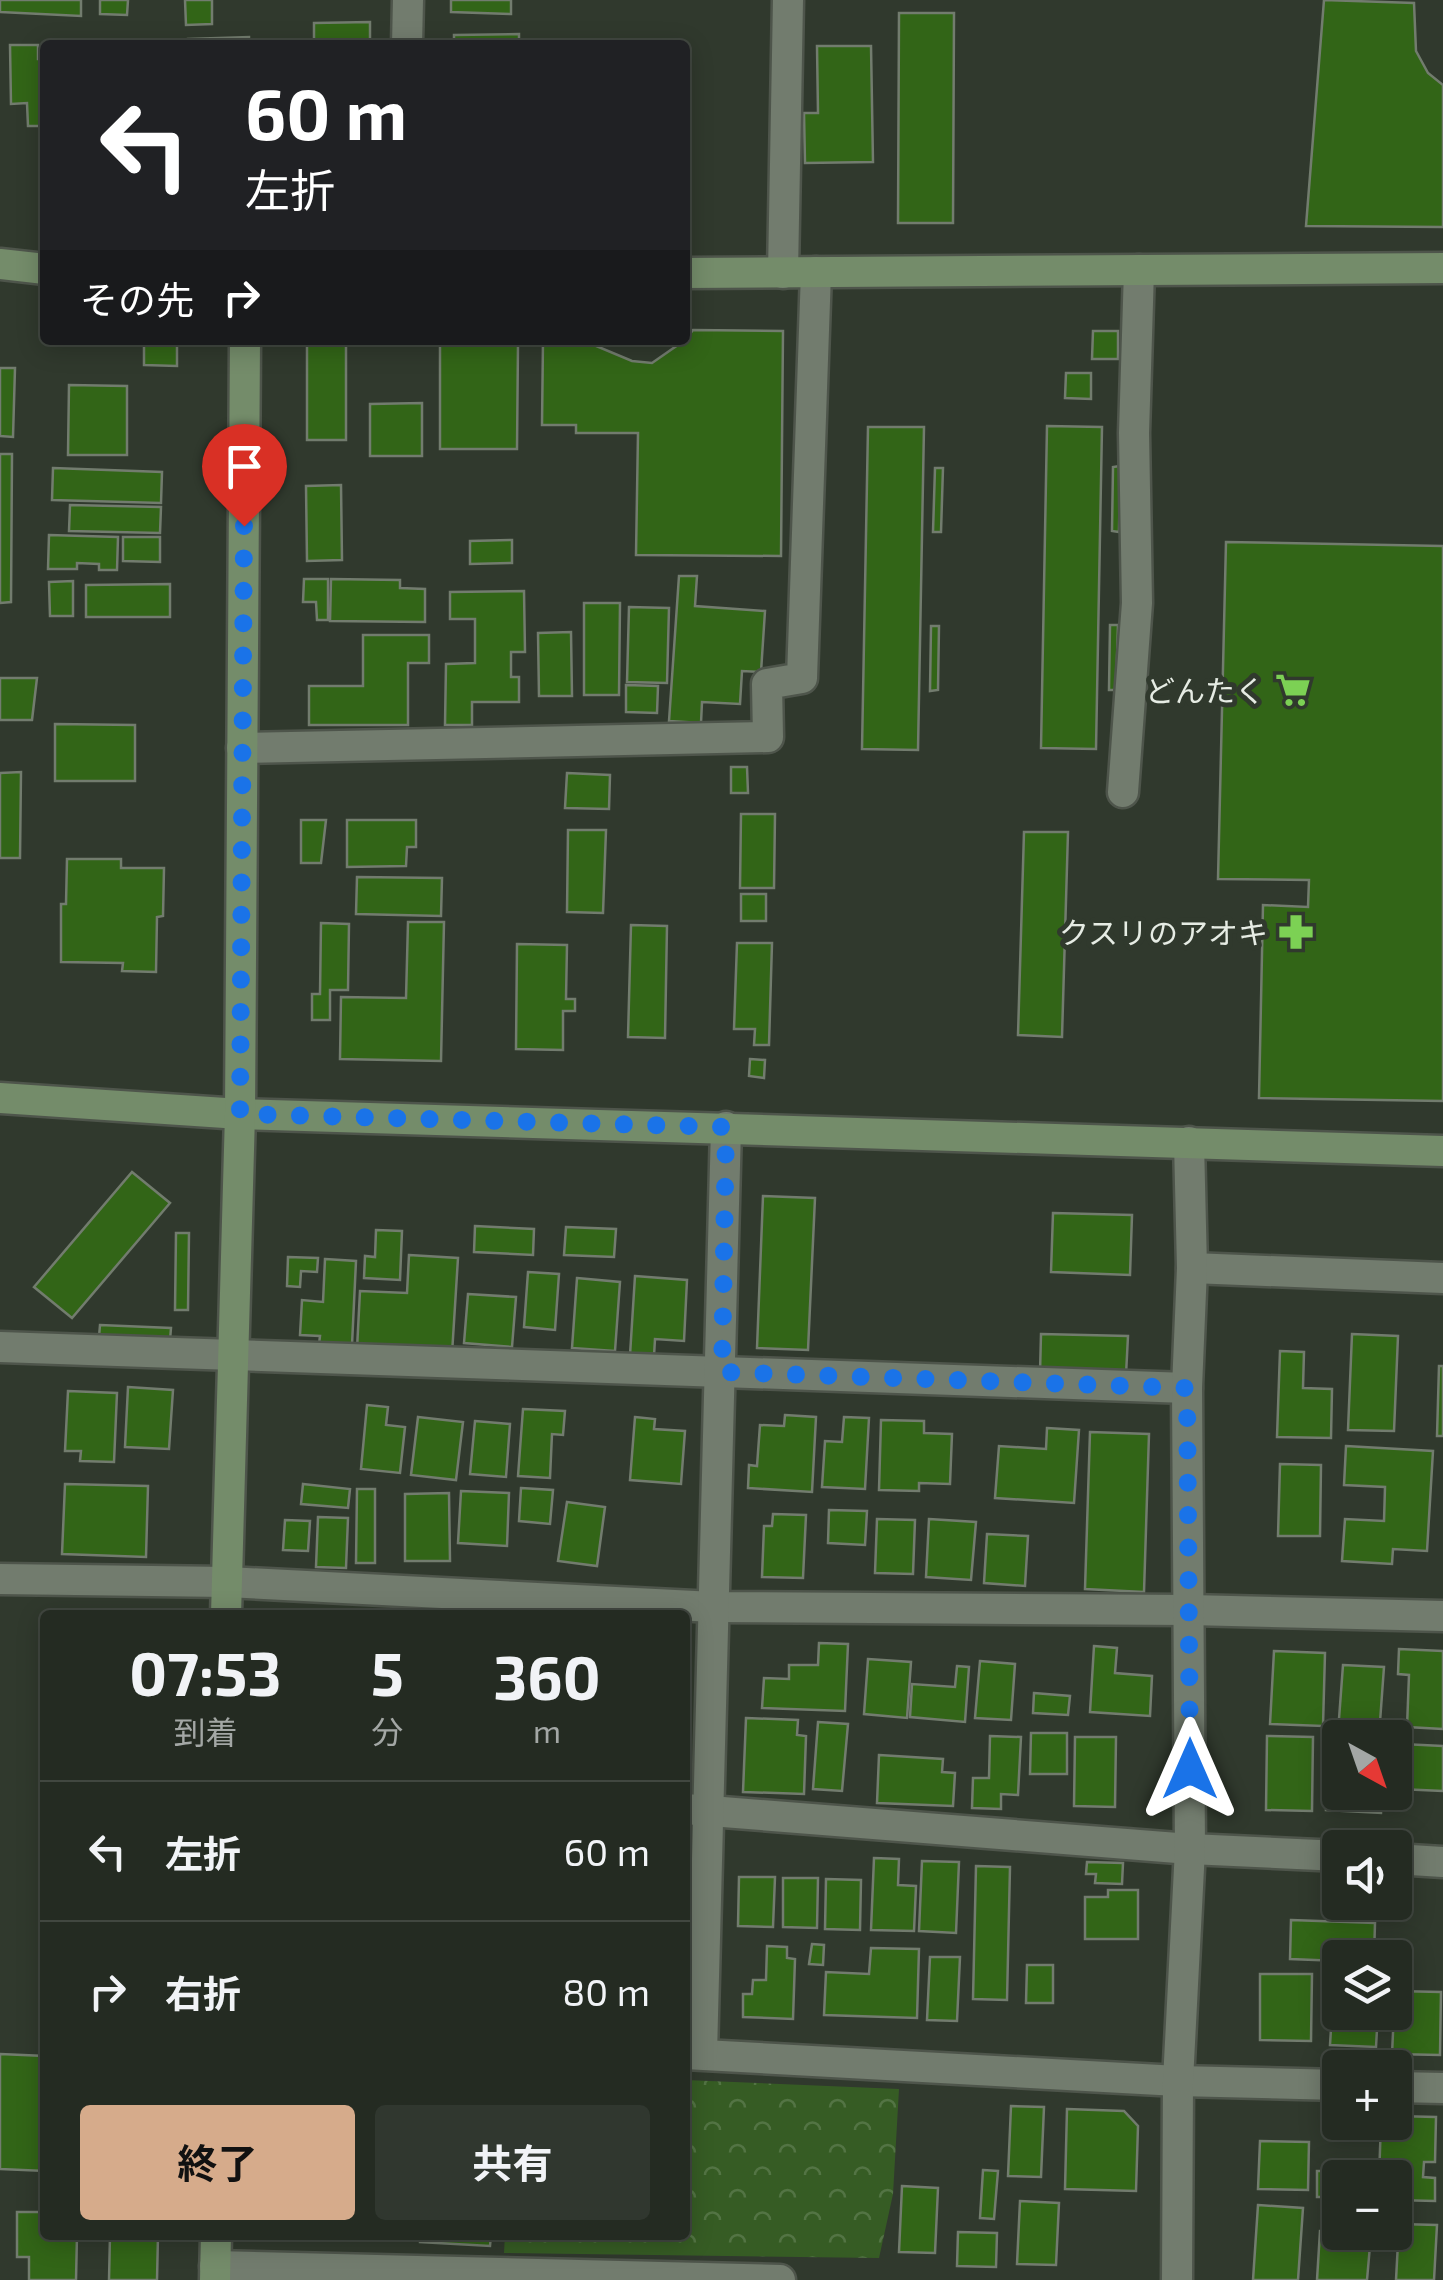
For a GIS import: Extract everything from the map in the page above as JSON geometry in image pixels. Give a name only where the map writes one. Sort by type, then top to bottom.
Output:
[{"type":"street","points":[[407,40],[408,0]]},
{"type":"street","points":[[784,272],[788,0]]},
{"type":"street","points":[[0,264],[40,268]]},
{"type":"street","points":[[690,273],[1443,268]]},
{"type":"street","points":[[1123,792],[1137,603],[1134,433],[1140,270]]},
{"type":"street","points":[[242,748],[768,737],[767,684],[802,678],[816,272]]},
{"type":"street","points":[[226,1610],[240,1114],[245,345]]},
{"type":"street","points":[[0,1098],[240,1114],[1443,1151]]},
{"type":"street","points":[[726,1127],[714,1607],[697,1809],[693,2054],[1178,2081],[1322,2085]]},
{"type":"street","points":[[1177,2280],[1178,2081],[1190,1849],[1189,1142]]},
{"type":"street","points":[[1192,1268],[1443,1278]]},
{"type":"street","points":[[0,1347],[1187,1388]]},
{"type":"street","points":[[0,1579],[227,1582],[714,1607],[1443,1616]]},
{"type":"street","points":[[697,1809],[1190,1849],[1322,1855]]},
{"type":"street","points":[[1412,1860],[1443,1862]]},
{"type":"street","points":[[1412,2087],[1443,2088]]},
{"type":"street","points":[[216,2240],[215,2273],[780,2280]]},
{"type":"green space","points":[[690,2080],[899,2089],[893,2194],[879,2258],[504,2253],[505,2240],[690,2240]]},
{"type":"building","points":[[0,0],[81,0],[81,16],[0,12]]},
{"type":"building","points":[[100,0],[128,0],[127,15],[100,14]]},
{"type":"building","points":[[185,0],[212,0],[212,24],[186,25]]},
{"type":"building","points":[[451,0],[511,0],[511,14],[451,12]]},
{"type":"building","points":[[1324,0],[1414,3],[1416,51],[1428,73],[1443,85],[1443,227],[1306,226]]},
{"type":"building","points":[[899,13],[954,13],[953,223],[898,223]]},
{"type":"building","points":[[370,22],[370,40],[314,40],[314,23]]},
{"type":"building","points":[[519,34],[519,40],[454,40],[454,35]]},
{"type":"building","points":[[249,37],[249,40],[188,39]]},
{"type":"building","points":[[10,45],[38,45],[40,126],[28,126],[27,103],[11,104]]},
{"type":"building","points":[[817,46],[871,46],[873,162],[805,163],[804,113],[818,113]]},
{"type":"building","points":[[693,330],[783,331],[781,556],[636,555],[638,433],[576,433],[576,425],[542,425],[543,345],[594,345],[632,361],[652,363],[678,345],[690,345]]},
{"type":"building","points":[[1093,331],[1118,331],[1118,359],[1092,359]]},
{"type":"building","points":[[144,345],[177,345],[177,366],[144,365]]},
{"type":"building","points":[[307,345],[346,345],[346,440],[307,440]]},
{"type":"building","points":[[440,345],[518,345],[517,449],[440,449]]},
{"type":"building","points":[[0,368],[15,368],[13,437],[0,436]]},
{"type":"building","points":[[1066,373],[1091,373],[1091,399],[1065,398]]},
{"type":"building","points":[[69,385],[127,386],[127,455],[68,455]]},
{"type":"building","points":[[422,403],[422,456],[370,456],[370,404]]},
{"type":"building","points":[[1047,426],[1102,427],[1096,749],[1041,748]]},
{"type":"building","points":[[868,427],[924,427],[918,750],[862,749]]},
{"type":"building","points":[[0,454],[12,454],[11,602],[0,603]]},
{"type":"building","points":[[1120,466],[1119,532],[1112,531],[1113,467]]},
{"type":"building","points":[[53,468],[162,472],[161,503],[52,500]]},
{"type":"building","points":[[935,468],[943,468],[941,532],[933,532]]},
{"type":"building","points":[[341,485],[342,560],[307,561],[306,486]]},
{"type":"building","points":[[70,505],[161,507],[160,533],[69,531]]},
{"type":"building","points":[[49,535],[118,537],[117,570],[99,570],[99,564],[77,563],[77,569],[48,569]]},
{"type":"building","points":[[123,537],[160,537],[160,562],[123,561]]},
{"type":"building","points":[[512,540],[512,563],[470,564],[470,541]]},
{"type":"building","points":[[1226,542],[1443,546],[1443,1101],[1259,1098],[1263,905],[1308,907],[1309,880],[1218,879]]},
{"type":"building","points":[[679,576],[697,576],[695,606],[765,611],[761,672],[742,671],[740,704],[702,702],[701,723],[669,721]]},
{"type":"building","points":[[304,579],[328,579],[328,620],[317,620],[316,602],[303,602]]},
{"type":"building","points":[[331,579],[400,580],[400,588],[425,589],[425,622],[330,621]]},
{"type":"building","points":[[73,581],[73,616],[50,616],[49,582]]},
{"type":"building","points":[[170,584],[170,617],[86,617],[86,585]]},
{"type":"building","points":[[524,591],[525,652],[511,652],[511,677],[519,677],[519,702],[472,702],[472,725],[445,725],[446,664],[475,663],[475,619],[450,619],[450,592]]},
{"type":"building","points":[[584,603],[620,603],[619,695],[584,695]]},
{"type":"building","points":[[629,607],[669,608],[667,683],[627,682]]},
{"type":"building","points":[[1110,625],[1118,625],[1116,690],[1109,690]]},
{"type":"building","points":[[931,626],[939,626],[938,690],[930,691]]},
{"type":"building","points":[[571,632],[572,696],[539,696],[538,633]]},
{"type":"building","points":[[363,635],[429,635],[429,663],[408,663],[408,725],[309,725],[309,686],[363,686]]},
{"type":"building","points":[[0,678],[37,678],[32,720],[0,720]]},
{"type":"building","points":[[626,685],[658,686],[657,713],[626,712]]},
{"type":"building","points":[[55,724],[135,725],[135,781],[55,781]]},
{"type":"building","points":[[731,767],[747,767],[748,793],[731,793]]},
{"type":"building","points":[[21,772],[20,858],[0,858],[0,773]]},
{"type":"building","points":[[567,773],[610,775],[609,809],[565,808]]},
{"type":"building","points":[[741,814],[775,814],[774,888],[740,888]]},
{"type":"building","points":[[301,820],[326,820],[321,863],[301,863]]},
{"type":"building","points":[[347,820],[416,820],[416,847],[407,847],[406,866],[347,867]]},
{"type":"building","points":[[568,830],[606,830],[603,913],[567,912]]},
{"type":"building","points":[[1024,832],[1068,832],[1062,1037],[1018,1035]]},
{"type":"building","points":[[67,859],[121,859],[121,868],[164,868],[163,916],[157,917],[156,972],[122,971],[123,963],[61,962],[61,904],[66,904]]},
{"type":"building","points":[[357,877],[442,878],[441,916],[356,914]]},
{"type":"building","points":[[741,894],[766,894],[766,921],[741,921]]},
{"type":"building","points":[[408,922],[444,922],[441,1061],[340,1059],[341,997],[406,998]]},
{"type":"building","points":[[321,923],[349,924],[348,990],[330,990],[330,1020],[312,1020],[312,994],[320,994]]},
{"type":"building","points":[[631,925],[667,926],[665,1038],[628,1037]]},
{"type":"building","points":[[737,943],[772,943],[769,1045],[754,1045],[755,1029],[734,1029]]},
{"type":"building","points":[[517,944],[567,945],[566,999],[575,999],[575,1011],[563,1011],[563,1050],[516,1049]]},
{"type":"building","points":[[750,1059],[765,1060],[764,1078],[749,1076]]},
{"type":"building","points":[[132,1172],[170,1203],[72,1318],[34,1287]]},
{"type":"building","points":[[763,1196],[815,1198],[808,1350],[757,1348]]},
{"type":"building","points":[[1053,1213],[1132,1215],[1130,1275],[1051,1272]]},
{"type":"building","points":[[475,1226],[534,1229],[533,1255],[474,1252]]},
{"type":"building","points":[[566,1227],[616,1229],[614,1257],[564,1255]]},
{"type":"building","points":[[376,1230],[402,1231],[400,1280],[364,1278],[365,1256],[375,1257]]},
{"type":"building","points":[[176,1233],[189,1233],[188,1310],[175,1310]]},
{"type":"building","points":[[409,1255],[458,1258],[452,1354],[357,1349],[360,1291],[407,1293]]},
{"type":"building","points":[[288,1257],[318,1258],[317,1272],[301,1271],[300,1287],[287,1286]]},
{"type":"building","points":[[325,1259],[356,1261],[352,1345],[319,1344],[320,1336],[300,1335],[302,1300],[323,1302]]},
{"type":"building","points":[[528,1272],[559,1274],[555,1330],[524,1327]]},
{"type":"building","points":[[635,1276],[687,1280],[684,1341],[655,1339],[654,1356],[630,1355]]},
{"type":"building","points":[[577,1278],[620,1282],[615,1351],[572,1348]]},
{"type":"building","points":[[468,1294],[516,1297],[512,1347],[464,1343]]},
{"type":"building","points":[[100,1325],[171,1328],[170,1340],[99,1337]]},
{"type":"building","points":[[1041,1334],[1128,1336],[1126,1375],[1040,1373]]},
{"type":"building","points":[[1352,1334],[1398,1336],[1394,1431],[1348,1430]]},
{"type":"building","points":[[1280,1351],[1304,1352],[1303,1388],[1332,1389],[1331,1438],[1277,1437]]},
{"type":"building","points":[[1439,1366],[1443,1366],[1443,1436],[1437,1436]]},
{"type":"building","points":[[128,1387],[173,1390],[169,1449],[125,1447]]},
{"type":"building","points":[[68,1391],[117,1393],[114,1462],[80,1461],[81,1451],[65,1451]]},
{"type":"building","points":[[367,1405],[388,1407],[386,1425],[405,1427],[400,1473],[361,1469]]},
{"type":"building","points":[[523,1409],[565,1411],[563,1435],[552,1434],[550,1478],[518,1476]]},
{"type":"building","points":[[785,1415],[816,1417],[812,1492],[748,1488],[749,1465],[757,1466],[760,1425],[784,1426]]},
{"type":"building","points":[[418,1417],[463,1422],[456,1480],[411,1475]]},
{"type":"building","points":[[635,1417],[655,1419],[654,1429],[685,1431],[681,1484],[630,1480]]},
{"type":"building","points":[[844,1417],[869,1418],[865,1489],[822,1487],[825,1441],[842,1442]]},
{"type":"building","points":[[881,1420],[924,1421],[924,1433],[952,1434],[950,1484],[919,1483],[919,1491],[879,1490]]},
{"type":"building","points":[[475,1421],[510,1424],[506,1477],[470,1474]]},
{"type":"building","points":[[1047,1428],[1079,1430],[1074,1503],[995,1498],[999,1446],[1046,1449]]},
{"type":"building","points":[[1090,1432],[1149,1434],[1144,1592],[1085,1589]]},
{"type":"building","points":[[1346,1446],[1433,1451],[1427,1551],[1393,1549],[1392,1564],[1342,1561],[1345,1519],[1384,1521],[1385,1487],[1344,1485]]},
{"type":"building","points":[[1280,1464],[1321,1465],[1320,1536],[1278,1536]]},
{"type":"building","points":[[65,1484],[148,1486],[146,1557],[62,1554]]},
{"type":"building","points":[[303,1484],[350,1489],[348,1508],[301,1504]]},
{"type":"building","points":[[521,1488],[553,1490],[550,1524],[519,1521]]},
{"type":"building","points":[[357,1489],[375,1489],[375,1563],[356,1563]]},
{"type":"building","points":[[461,1491],[509,1493],[507,1546],[458,1543]]},
{"type":"building","points":[[449,1493],[450,1561],[405,1561],[405,1494]]},
{"type":"building","points":[[567,1502],[605,1507],[597,1566],[558,1561]]},
{"type":"building","points":[[829,1510],[867,1511],[865,1545],[828,1543]]},
{"type":"building","points":[[773,1514],[806,1515],[803,1578],[762,1577],[764,1526],[772,1526]]},
{"type":"building","points":[[318,1517],[348,1518],[346,1568],[316,1567]]},
{"type":"building","points":[[877,1519],[915,1520],[913,1574],[875,1573]]},
{"type":"building","points":[[929,1519],[976,1522],[971,1580],[926,1577]]},
{"type":"building","points":[[285,1520],[310,1521],[308,1551],[283,1550]]},
{"type":"building","points":[[987,1534],[1028,1536],[1025,1586],[984,1583]]},
{"type":"building","points":[[819,1643],[848,1644],[845,1711],[762,1708],[764,1678],[789,1679],[789,1665],[818,1665]]},
{"type":"building","points":[[1094,1646],[1117,1648],[1115,1673],[1152,1676],[1150,1716],[1090,1712]]},
{"type":"building","points":[[1399,1649],[1443,1651],[1443,1729],[1412,1727],[1412,1720],[1407,1720],[1409,1675],[1398,1674]]},
{"type":"building","points":[[1274,1651],[1325,1653],[1322,1726],[1270,1724]]},
{"type":"building","points":[[868,1659],[911,1662],[907,1718],[864,1714]]},
{"type":"building","points":[[980,1661],[1015,1664],[1011,1720],[975,1718]]},
{"type":"building","points":[[1343,1665],[1384,1667],[1380,1720],[1339,1719]]},
{"type":"building","points":[[957,1666],[969,1667],[965,1722],[910,1717],[912,1684],[955,1687]]},
{"type":"building","points":[[1034,1693],[1070,1696],[1068,1715],[1033,1713]]},
{"type":"building","points":[[746,1718],[798,1720],[797,1735],[806,1736],[804,1794],[743,1792]]},
{"type":"building","points":[[818,1722],[848,1724],[842,1791],[813,1789]]},
{"type":"building","points":[[1031,1733],[1067,1733],[1067,1774],[1030,1774]]},
{"type":"building","points":[[990,1736],[1021,1737],[1018,1795],[1001,1794],[1001,1809],[972,1808],[973,1778],[989,1778]]},
{"type":"building","points":[[1267,1736],[1313,1737],[1312,1811],[1266,1810]]},
{"type":"building","points":[[1075,1737],[1116,1737],[1115,1807],[1074,1806]]},
{"type":"building","points":[[1412,1744],[1443,1746],[1443,1791],[1412,1790]]},
{"type":"building","points":[[879,1755],[943,1759],[942,1772],[955,1773],[953,1806],[877,1803]]},
{"type":"building","points":[[1326,1810],[1381,1810],[1381,1813]]},
{"type":"building","points":[[874,1858],[899,1859],[898,1885],[916,1886],[914,1931],[871,1930]]},
{"type":"building","points":[[922,1861],[959,1862],[956,1933],[919,1931]]},
{"type":"building","points":[[1087,1862],[1123,1863],[1122,1884],[1095,1883],[1096,1874],[1086,1874]]},
{"type":"building","points":[[976,1866],[1010,1867],[1007,2000],[973,1999]]},
{"type":"building","points":[[739,1877],[775,1877],[773,1927],[738,1926]]},
{"type":"building","points":[[783,1878],[818,1878],[817,1928],[783,1927]]},
{"type":"building","points":[[826,1879],[861,1880],[860,1930],[825,1929]]},
{"type":"building","points":[[1108,1890],[1138,1890],[1138,1939],[1085,1939],[1085,1897],[1108,1897]]},
{"type":"building","points":[[1291,1920],[1375,1923],[1375,1940],[1322,1940],[1322,1960],[1290,1959]]},
{"type":"building","points":[[812,1944],[824,1945],[823,1965],[809,1964]]},
{"type":"building","points":[[767,1946],[787,1947],[787,1958],[795,1959],[793,2019],[743,2017],[743,1994],[752,1994],[753,1980],[766,1980]]},
{"type":"building","points":[[871,1948],[919,1949],[917,2018],[824,2015],[826,1972],[869,1974]]},
{"type":"building","points":[[930,1957],[960,1957],[957,2021],[927,2020]]},
{"type":"building","points":[[1027,1965],[1053,1965],[1053,2003],[1026,2003]]},
{"type":"building","points":[[1260,1974],[1312,1974],[1311,2041],[1260,2040]]},
{"type":"building","points":[[1412,1991],[1441,1992],[1440,2055],[1392,2050],[1393,2030],[1412,2030]]},
{"type":"building","points":[[1331,2030],[1377,2030],[1376,2047],[1330,2045]]},
{"type":"building","points":[[0,2054],[40,2056],[40,2171],[0,2169]]},
{"type":"building","points":[[1011,2106],[1044,2107],[1041,2177],[1008,2176]]},
{"type":"building","points":[[1067,2109],[1124,2111],[1138,2126],[1136,2191],[1065,2189]]},
{"type":"building","points":[[1412,2116],[1436,2117],[1435,2162],[1424,2162],[1423,2177],[1435,2178],[1435,2201],[1412,2200],[1412,2160],[1380,2160],[1380,2140],[1412,2140]]},
{"type":"building","points":[[1260,2141],[1309,2142],[1308,2190],[1258,2189]]},
{"type":"building","points":[[983,2170],[998,2171],[994,2219],[980,2218]]},
{"type":"building","points":[[1317,2171],[1322,2171],[1322,2197],[1317,2197]]},
{"type":"building","points":[[902,2186],[938,2188],[935,2253],[899,2252]]},
{"type":"building","points":[[1020,2201],[1059,2203],[1056,2265],[1017,2264]]},
{"type":"building","points":[[1258,2205],[1303,2208],[1298,2280],[1253,2280]]},
{"type":"building","points":[[17,2212],[40,2212],[40,2240],[77,2240],[76,2280],[29,2280],[29,2257],[17,2257]]},
{"type":"building","points":[[1412,2224],[1437,2225],[1434,2280],[1396,2280],[1398,2250],[1412,2250]]},
{"type":"building","points":[[1320,2231],[1322,2250],[1370,2250],[1367,2280],[1317,2280]]},
{"type":"building","points":[[958,2232],[997,2233],[996,2267],[957,2266]]},
{"type":"building","points":[[110,2240],[158,2240],[157,2280],[109,2280]]},
{"type":"building","points":[[420,2240],[491,2240],[490,2246]]},
{"type":"place","name":"どんたく","points":[[1293,690]]},
{"type":"place","name":"クスリのアオキ","points":[[1296,932]]},
{"type":"route","points":[[244,526],[240,1114],[726,1127],[722,1372],[1187,1388],[1190,1769]]}]
